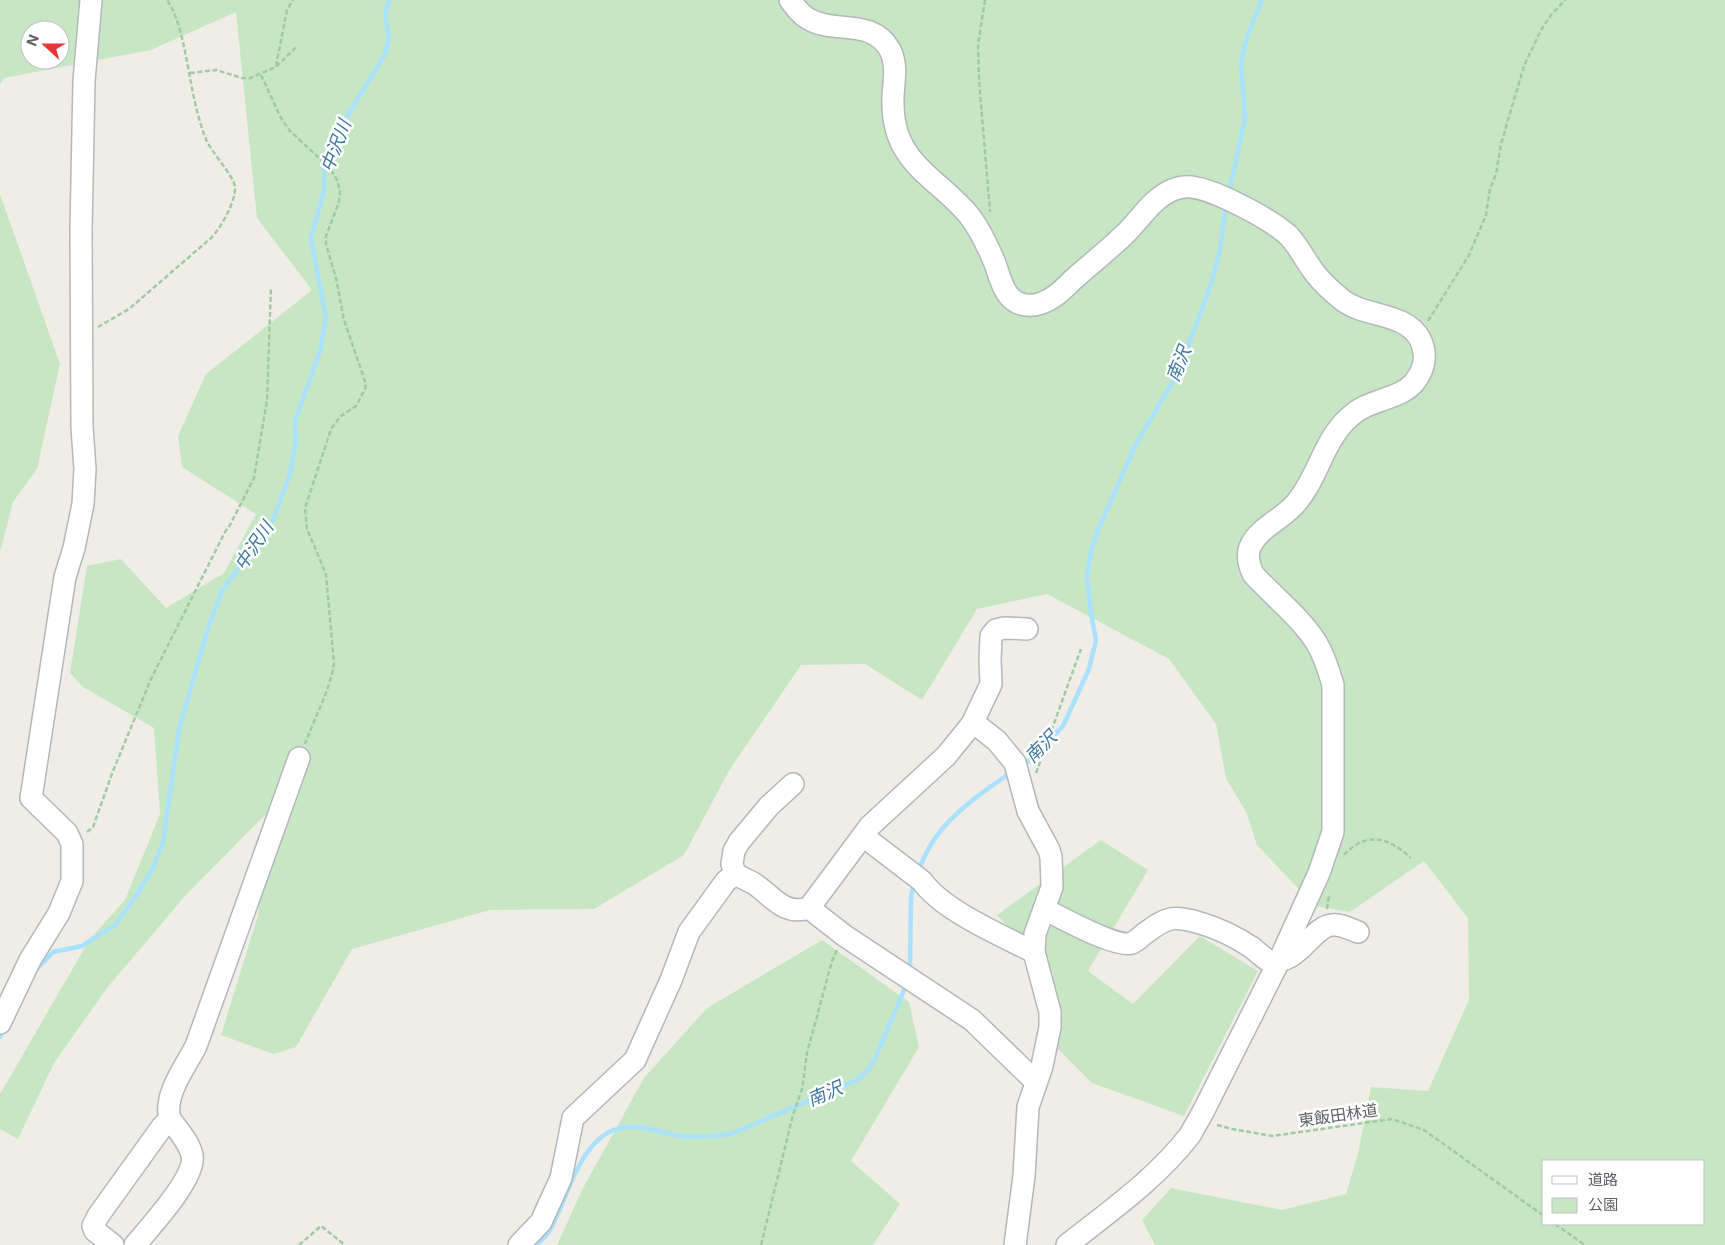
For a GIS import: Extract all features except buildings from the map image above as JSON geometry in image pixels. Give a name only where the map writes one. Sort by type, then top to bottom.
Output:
[{"type":"street","points":[[0,1022],[30,960],[59,914],[72,881],[72,844],[67,833],[31,798],[65,577],[74,548],[83,504],[85,469],[82,427],[81,333],[84,81],[91,0]]},
{"type":"street","points":[[790,0],[804,16],[815,22],[828,26],[868,30],[888,46],[894,58],[895,72],[892,105],[898,136],[921,170],[971,218],[993,259],[1009,297],[1018,303],[1030,306],[1042,303],[1058,295],[1129,229],[1144,211],[1161,196],[1184,186],[1217,195],[1279,228],[1293,241],[1314,272],[1343,301],[1362,310],[1410,327],[1419,337],[1424,350],[1424,366],[1415,382],[1401,392],[1375,401],[1342,423],[1332,436],[1305,490],[1295,505],[1251,543],[1248,555],[1249,567],[1253,574],[1298,618],[1317,643],[1328,666],[1333,685],[1333,832],[1320,873],[1279,961],[1190,1135],[1172,1157],[1134,1192],[1068,1245]]},
{"type":"street","points":[[793,784],[769,806],[739,842],[734,851],[732,864],[735,874],[752,883],[782,906],[791,911],[800,911],[809,908],[870,826],[946,756],[972,724],[991,684],[991,636],[996,630],[1004,628],[1027,629]]},
{"type":"street","points":[[972,724],[998,742],[1015,763],[1028,811],[1049,850],[1052,887],[1035,934],[1034,952],[1050,1012],[1050,1028],[1042,1066],[1028,1107],[1024,1176],[1015,1245]]},
{"type":"street","points":[[135,1245],[182,1186],[192,1164],[192,1156],[184,1137],[170,1119],[168,1112],[174,1088],[196,1046],[299,758]]},
{"type":"street","points":[[862,836],[922,881],[928,890],[940,900],[1002,937],[1034,952]]},
{"type":"street","points":[[519,1245],[541,1222],[561,1178],[573,1118],[635,1060],[671,980],[689,932],[726,882],[735,874]]},
{"type":"street","points":[[809,908],[845,936],[972,1020],[1036,1082]]},
{"type":"street","points":[[1044,910],[1084,929],[1123,944],[1132,943],[1161,921],[1170,918],[1202,923],[1252,948],[1270,962],[1292,957],[1331,924],[1340,925],[1358,932]]},
{"type":"street","points":[[113,1245],[95,1231],[93,1226],[98,1216],[162,1127],[170,1119]]},
{"type":"path","points":[[81,333],[105,324],[129,309],[211,238],[220,229],[226,217],[235,187],[231,177],[207,141],[201,125],[175,12],[167,0]]},
{"type":"path","points":[[276,67],[287,10],[293,0]]},
{"type":"path","points":[[985,0],[978,45],[990,221]]},
{"type":"path","points":[[1419,337],[1469,255],[1486,215],[1490,189],[1496,174],[1502,144],[1524,66],[1541,30],[1551,15],[1565,0]]},
{"type":"path","points":[[190,73],[216,70],[242,78],[250,78],[261,75],[276,67],[297,46]]},
{"type":"path","points":[[261,75],[281,118],[290,132],[330,168],[337,180],[340,202],[326,236],[326,244],[336,278],[344,320],[366,384],[356,406],[340,416],[331,428],[305,508],[307,530],[326,574],[334,664],[324,699],[299,758]]},
{"type":"path","points":[[72,844],[94,827],[113,771],[151,679],[220,541],[230,526],[254,478],[267,400],[271,287]]},
{"type":"path","points":[[1034,780],[1081,648]]},
{"type":"path","points":[[1339,862],[1353,847],[1370,839],[1392,843],[1411,858]]},
{"type":"path","points":[[1323,929],[1330,892]]},
{"type":"path","points":[[761,1245],[793,1115],[802,1089],[807,1053],[832,961],[845,936]]},
{"type":"path","name":"東飯田林道","points":[[1199,1118],[1232,1130],[1272,1136],[1392,1119],[1424,1130],[1542,1215]]},
{"type":"path","points":[[1556,1225],[1585,1245]]},
{"type":"path","points":[[299,1245],[321,1226],[345,1245]]},
{"type":"green space","points":[[0,0],[1725,0],[1725,1245],[1155,1245],[1142,1220],[1171,1188],[1282,1210],[1346,1194],[1358,1154],[1371,1087],[1428,1091],[1469,1000],[1468,918],[1424,861],[1350,912],[1315,906],[1257,845],[1247,814],[1226,778],[1216,724],[1169,659],[1047,594],[977,609],[922,700],[865,664],[801,665],[730,769],[684,855],[594,909],[490,910],[352,949],[296,1047],[273,1054],[221,1035],[258,915],[265,815],[185,896],[107,988],[54,1063],[18,1139],[0,1129],[0,1094],[90,939],[125,900],[160,814],[154,728],[83,687],[70,673],[87,566],[121,559],[166,608],[224,573],[256,514],[182,467],[178,436],[206,374],[312,290],[257,218],[236,12],[151,50],[70,65],[70,20],[20,20],[20,70],[46,70],[4,78],[0,84]]},
{"type":"green space","points":[[0,194],[60,364],[37,469],[13,502],[0,552]]},
{"type":"green space","points":[[1101,840],[1148,870],[1088,971],[1133,1004],[1200,936],[1258,971],[1184,1116],[1092,1083],[1054,1045],[1053,973],[997,915]]},
{"type":"green space","points":[[822,940],[909,1002],[919,1047],[851,1161],[900,1204],[873,1245],[557,1245],[583,1188],[644,1078],[707,1008]]},
{"type":"waterway","name":"中沢川","points":[[35,971],[53,952],[82,946],[114,926],[135,898],[153,868],[163,843],[179,729],[208,628],[222,591],[273,520],[290,474],[296,441],[295,421],[320,351],[326,318],[311,238],[324,190],[324,169],[335,139],[384,56],[389,38],[385,15],[389,0]]},
{"type":"waterway","name":"南沢","points":[[1229,193],[1245,118],[1241,66],[1243,52],[1262,0]]},
{"type":"waterway","name":"南沢","points":[[1021,767],[1063,726],[1089,669],[1096,640],[1087,577],[1091,551],[1098,530],[1136,444],[1172,383],[1194,331],[1212,281],[1220,249],[1226,205]]},
{"type":"waterway","name":"南沢","points":[[918,871],[933,841],[943,828],[971,802],[1012,772]]},
{"type":"waterway","name":"南沢","points":[[910,970],[911,897],[914,883]]},
{"type":"waterway","name":"南沢","points":[[537,1245],[550,1230],[580,1165],[589,1150],[601,1137],[615,1129],[633,1127],[689,1137],[731,1134],[857,1080],[869,1069],[875,1059],[907,983]]},
{"type":"waterway","name":"中沢川","points":[[0,1037],[4,1028]]}]
